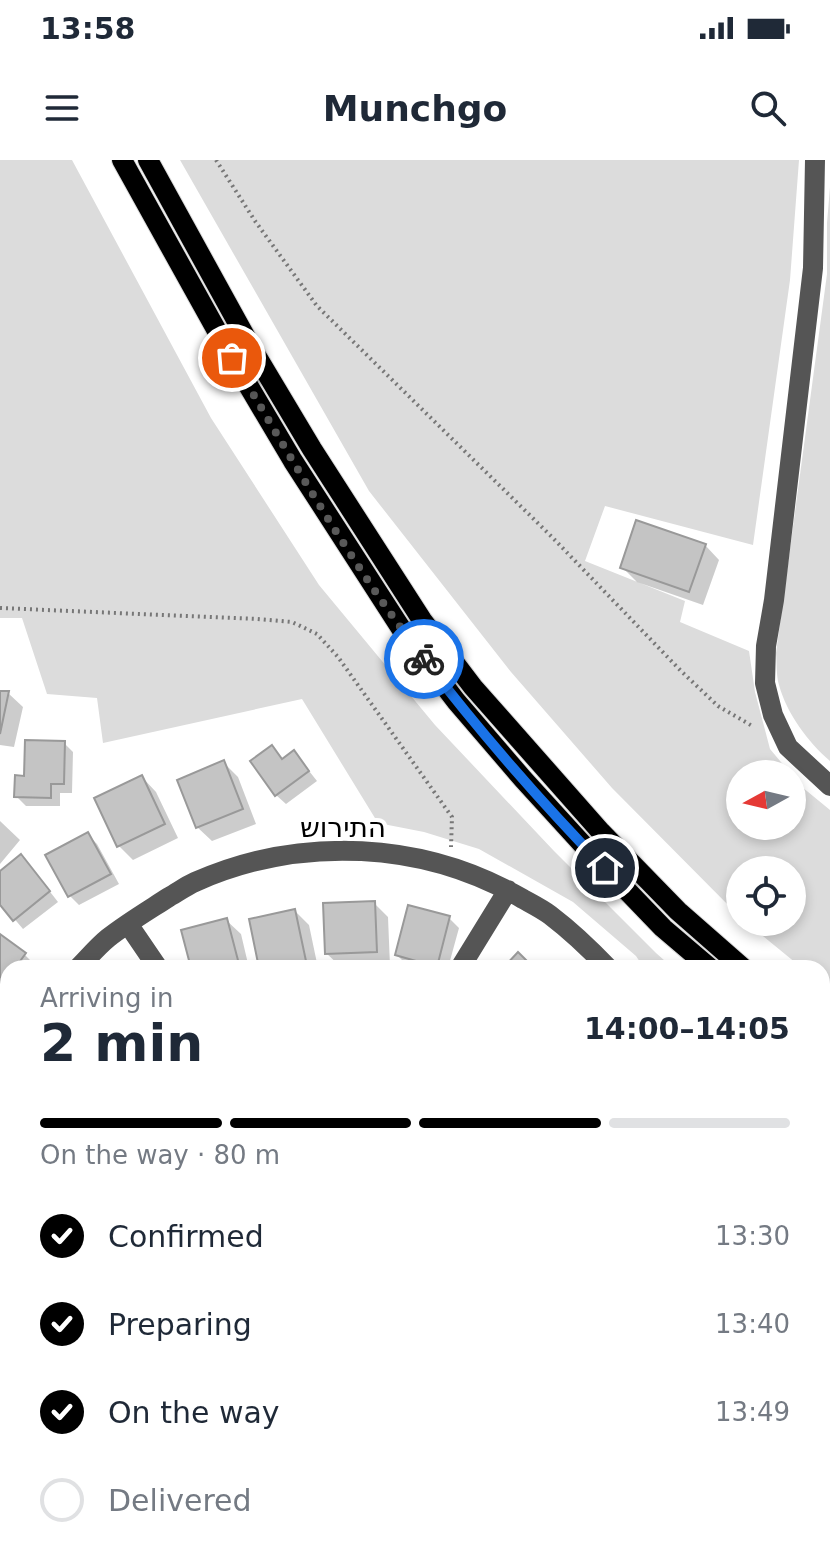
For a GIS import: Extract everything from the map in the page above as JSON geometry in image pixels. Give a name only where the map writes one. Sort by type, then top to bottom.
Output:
[{"type":"main road","points":[[122,160],[293,461],[404,633],[466,712],[585,847],[663,928],[701,960]]},
{"type":"main road","points":[[148,160],[289,411],[422,620],[473,687],[601,832],[678,911],[734,960]]},
{"type":"street","points":[[815,160],[813,268],[766,646],[765,683],[773,715],[788,747],[830,786]]},
{"type":"street","name":"התירוש","points":[[86,960],[128,924],[193,883],[234,867],[321,850],[369,851],[451,865],[497,884],[548,913],[600,960]]},
{"type":"street","points":[[465,960],[508,890]]},
{"type":"street","points":[[128,924],[153,960]]},
{"type":"path","points":[[216,160],[255,221],[317,306],[552,537],[718,706],[788,747]]},
{"type":"path","points":[[0,608],[257,619],[292,622],[317,634],[338,657],[452,817],[451,865]]},
{"type":"shaded area","points":[[0,160],[72,160],[211,418],[319,585],[435,725],[554,851],[664,960],[639,960],[573,902],[479,849],[424,832],[378,823],[302,699],[103,743],[97,698],[47,694],[22,618],[0,618]]},
{"type":"shaded area","points":[[180,160],[799,160],[790,280],[753,545],[605,506],[585,561],[685,601],[680,622],[749,651],[755,692],[770,749],[779,760],[726,760],[726,840],[806,840],[806,790],[830,810],[830,960],[792,960],[763,936],[806,936],[806,856],[726,856],[726,903],[612,788],[511,672],[369,491]]},
{"type":"shaded area","points":[[830,187],[830,761],[806,736],[787,706],[778,681],[776,653],[827,274]]},
{"type":"building","points":[[636,520],[706,544],[689,592],[620,568]]},
{"type":"building","points":[[0,691],[9,691],[0,734]]},
{"type":"building","points":[[25,740],[65,741],[64,784],[51,784],[51,798],[14,797],[15,775],[24,776]]},
{"type":"building","points":[[272,745],[282,759],[294,750],[309,771],[275,796],[250,761]]},
{"type":"building","points":[[224,760],[243,809],[196,828],[177,780]]},
{"type":"building","points":[[142,775],[165,824],[117,847],[94,798]]},
{"type":"building","points":[[88,832],[111,874],[68,897],[45,855]]},
{"type":"building","points":[[21,854],[50,891],[13,921],[0,905],[0,871]]},
{"type":"building","points":[[375,901],[377,952],[325,954],[323,903]]},
{"type":"building","points":[[408,905],[450,916],[439,960],[412,960],[395,955]]},
{"type":"building","points":[[295,909],[306,960],[257,960],[249,919]]},
{"type":"building","points":[[227,918],[238,960],[189,960],[181,930]]},
{"type":"building","points":[[0,934],[26,953],[21,960],[0,960]]},
{"type":"building","points":[[518,952],[526,960],[510,960]]},
{"type":"way so far","points":[[232,358],[356,561],[424,659]]},
{"type":"route","points":[[424,659],[523,779],[605,868]]}]
